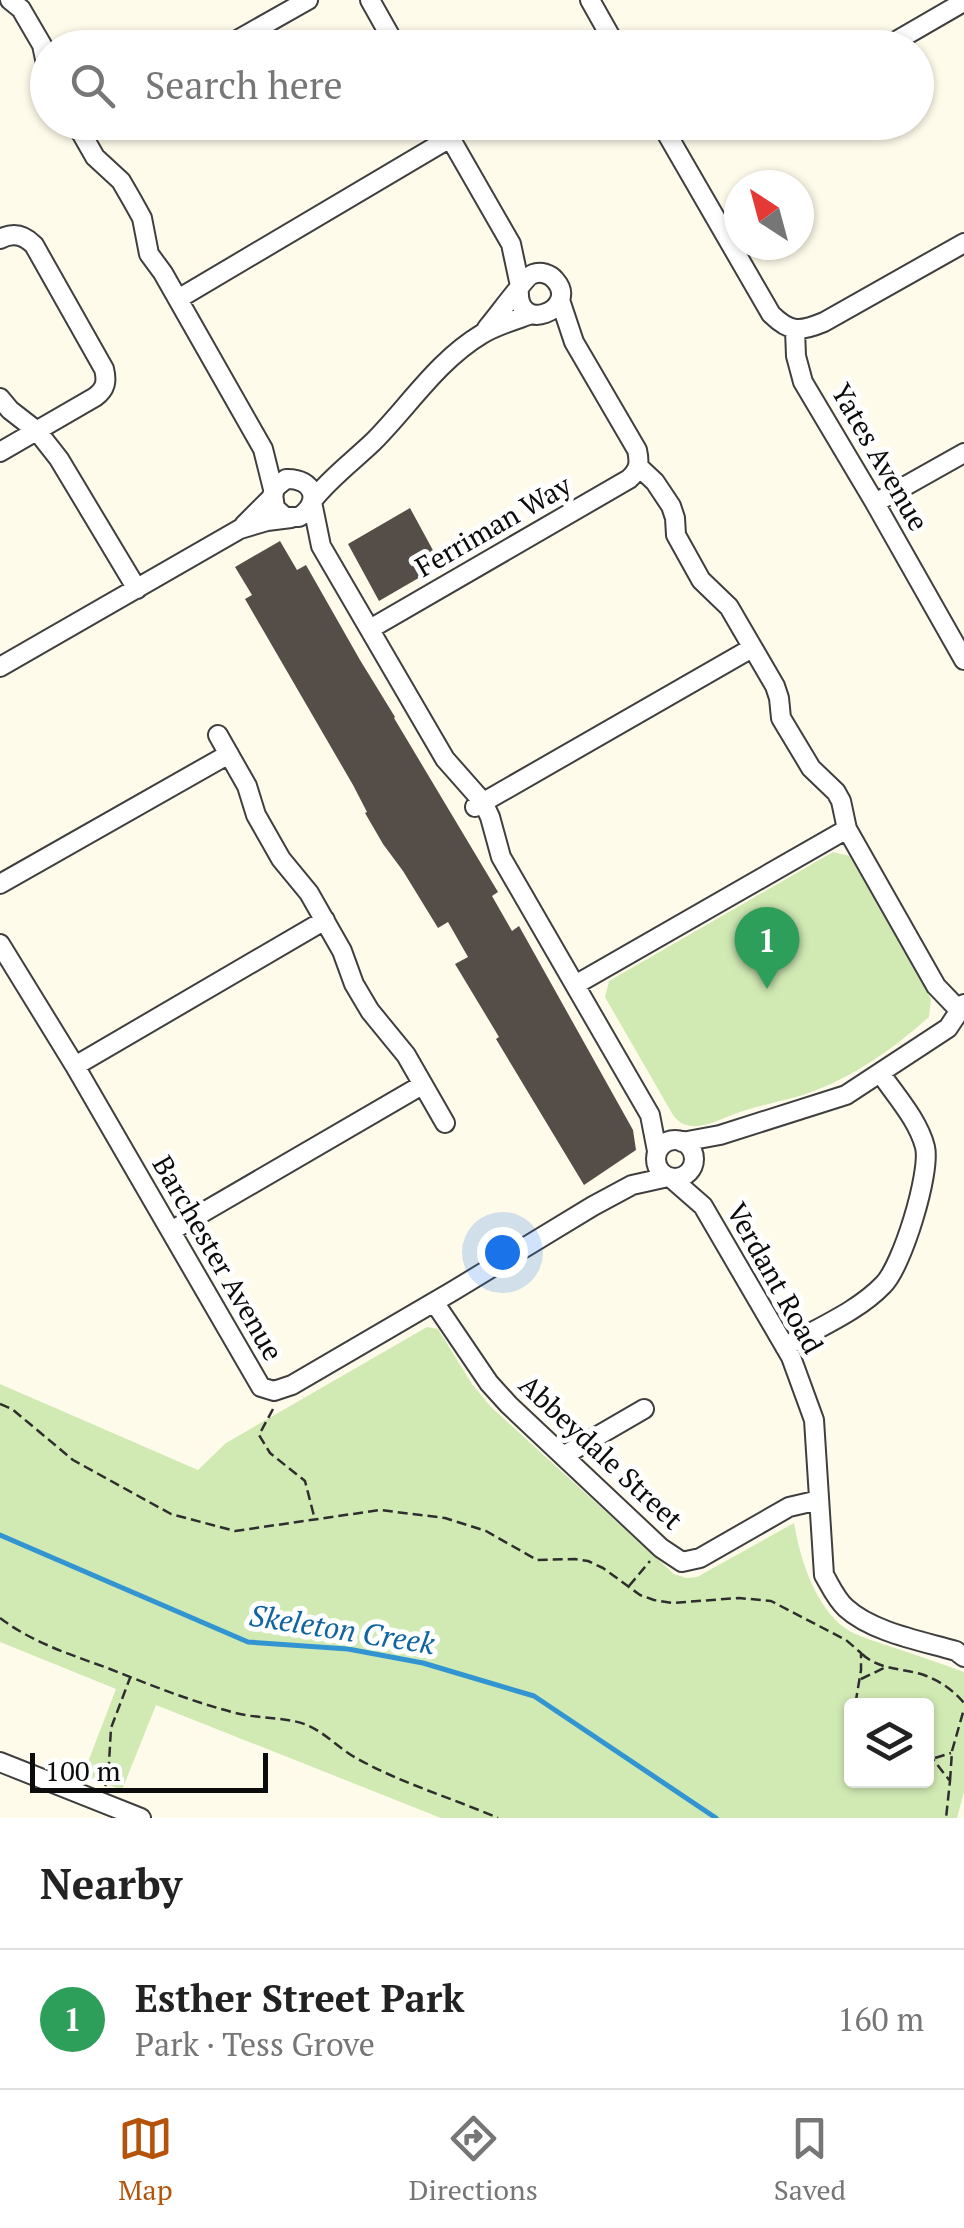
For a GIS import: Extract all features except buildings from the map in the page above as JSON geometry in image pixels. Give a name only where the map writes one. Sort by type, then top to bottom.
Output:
[{"type":"street","points":[[10,0],[21,9],[33,30]]},
{"type":"street","points":[[255,30],[308,0]]},
{"type":"street","points":[[370,0],[388,30]]},
{"type":"street","points":[[592,1],[607,30]]},
{"type":"street","points":[[916,30],[960,5]]},
{"type":"street","points":[[87,140],[94,157],[121,181],[132,200],[142,218],[149,254],[263,449],[275,508],[321,546],[445,758],[490,818],[501,857],[650,1115],[658,1168],[670,1177],[684,1175],[720,1135]]},
{"type":"street","points":[[178,299],[429,140]]},
{"type":"street","points":[[451,140],[511,244],[521,305],[574,342]]},
{"type":"street","points":[[670,140],[771,314],[783,326],[808,329],[847,311],[964,243]]},
{"type":"street","points":[[0,240],[16,235],[27,238],[34,246],[106,377],[105,387],[95,397],[0,452]]},
{"type":"street","points":[[511,244],[558,285],[574,342],[637,450],[638,466],[656,482],[670,506],[676,535],[701,580],[729,607],[775,686],[781,718],[811,768],[836,792],[847,829],[936,986],[961,1007],[948,1028],[846,1096],[720,1135],[666,1142],[657,1153]]},
{"type":"street","points":[[484,332],[522,282],[534,273],[548,274]]},
{"type":"street","points":[[0,667],[240,529],[304,514],[347,463],[370,446],[458,350],[484,332],[551,312],[560,300]]},
{"type":"street","name":"Yates Avenue","points":[[796,330],[796,356],[803,382],[964,660]]},
{"type":"street","points":[[0,398],[37,430],[59,459],[137,589]]},
{"type":"street","points":[[263,449],[311,490],[321,546]]},
{"type":"street","points":[[876,503],[964,453]]},
{"type":"street","points":[[240,529],[280,483],[302,481],[347,463]]},
{"type":"street","name":"Ferriman Way","points":[[370,630],[629,479],[638,466]]},
{"type":"street","points":[[478,805],[752,648]]},
{"type":"street","points":[[218,735],[247,786],[264,830],[325,920],[370,1012],[406,1054],[445,1124]]},
{"type":"street","points":[[0,884],[229,754]]},
{"type":"street","points":[[576,985],[847,829]]},
{"type":"street","points":[[75,1066],[325,920]]},
{"type":"street","name":"Barchester Avenue","points":[[0,944],[260,1387],[274,1391],[292,1385],[434,1302],[632,1184],[657,1153]]},
{"type":"street","points":[[785,1347],[866,1300],[898,1266],[924,1179],[926,1150],[913,1121],[881,1074]]},
{"type":"street","points":[[171,1231],[422,1086]]},
{"type":"street","points":[[650,1115],[691,1150],[693,1162]]},
{"type":"street","name":"Verdant Road","points":[[693,1162],[702,1206]]},
{"type":"street","name":"Barchester Avenue","points":[[632,1184],[670,1177]]},
{"type":"street","name":"Verdant Road","points":[[670,1177],[702,1206],[791,1357],[814,1420],[824,1574],[844,1606],[868,1624],[961,1653]]},
{"type":"street","name":"Abbeydale Street","points":[[434,1302],[489,1383],[661,1548],[682,1562],[700,1558],[789,1508],[819,1500]]},
{"type":"street","points":[[564,1456],[644,1409]]},
{"type":"street","points":[[0,1762],[95,1810],[141,1818]]},
{"type":"path","points":[[278,1390],[279,1401],[259,1434],[270,1453],[305,1481],[314,1518]]},
{"type":"path","points":[[0,1404],[12,1409],[73,1460],[171,1514],[235,1531],[380,1510],[445,1518],[486,1531],[537,1560],[588,1561],[640,1595],[672,1603],[738,1598],[770,1601],[846,1640],[869,1660],[933,1679],[964,1703]]},
{"type":"path","points":[[628,1587],[661,1548]]},
{"type":"path","points":[[0,1618],[18,1632],[48,1646],[148,1685],[238,1713],[308,1725],[357,1759],[421,1790],[498,1818]]},
{"type":"path","points":[[857,1698],[861,1653]]},
{"type":"path","points":[[860,1680],[886,1667]]},
{"type":"path","points":[[95,1810],[108,1780],[111,1728],[130,1677]]},
{"type":"path","points":[[946,1818],[952,1752],[964,1709]]},
{"type":"path","points":[[934,1757],[952,1752]]},
{"type":"path","points":[[934,1763],[950,1781]]},
{"type":"green space","points":[[833,852],[850,856],[931,999],[929,1017],[867,1064],[814,1091],[706,1125],[680,1122],[605,997],[609,981]]},
{"type":"green space","points":[[427,1327],[438,1329],[491,1407],[674,1574],[697,1577],[794,1523],[810,1581],[834,1619],[855,1634],[964,1672],[964,1792],[957,1818],[441,1818],[156,1705],[122,1790],[83,1775],[116,1689],[0,1642],[0,1384],[198,1470],[226,1443]]},
{"type":"waterway","name":"Skeleton Creek","points":[[0,1535],[248,1642],[348,1649],[423,1663],[534,1696],[716,1818]]},
{"type":"place","name":"Esther Street Park","points":[[767,989]]}]
